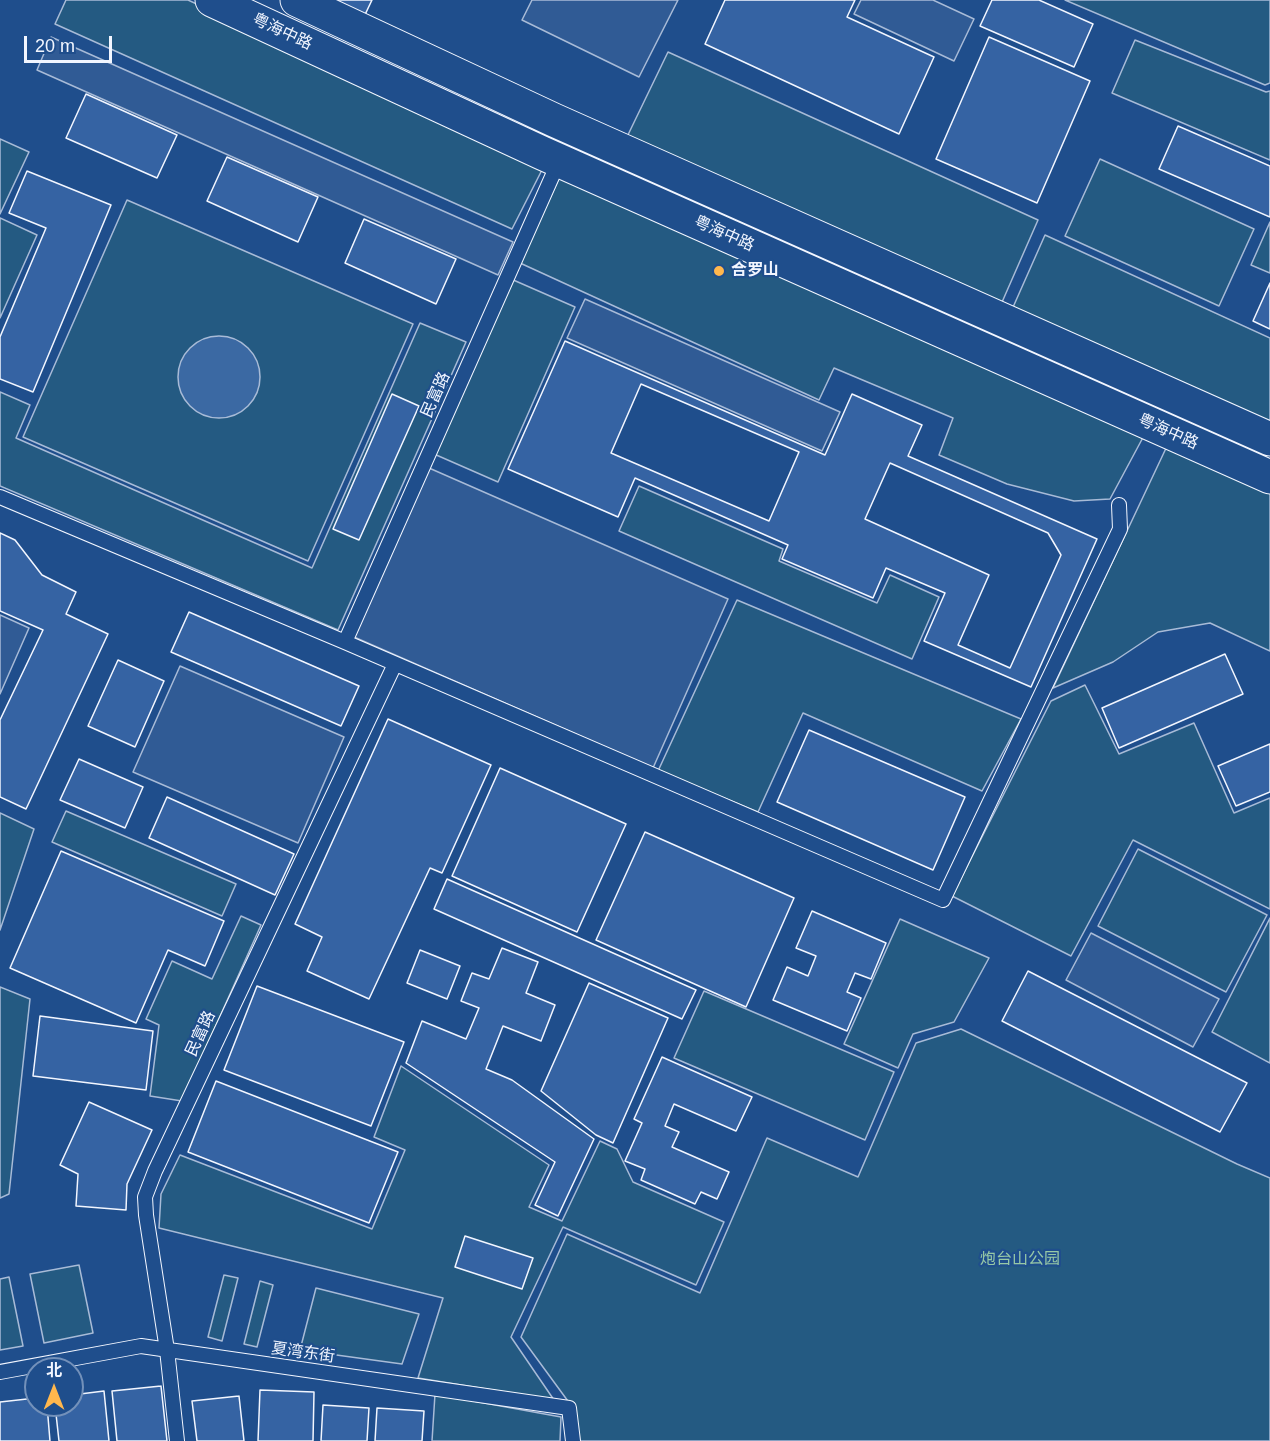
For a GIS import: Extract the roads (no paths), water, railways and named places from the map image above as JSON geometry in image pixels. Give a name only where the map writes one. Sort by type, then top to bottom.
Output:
[{"type":"highway","name":"粤海中路","points":[[213,0],[559,161],[1270,477]]},
{"type":"highway","points":[[297,0],[565,125],[1270,439]]},
{"type":"lane","name":"民富路","points":[[345,642],[559,161]]},
{"type":"lane","points":[[0,497],[345,642],[943,900],[1120,529],[1119,506]]},
{"type":"lane","name":"民富路","points":[[177,1441],[145,1197],[155,1171],[395,664]]},
{"type":"lane","name":"夏湾东街","points":[[0,1372],[141,1347],[166,1350],[569,1408],[573,1441]]},
{"type":"place","name":"合罗山","points":[[719,271]]},
{"type":"park label","name":"炮台山公园","points":[[1020,1260]]}]
